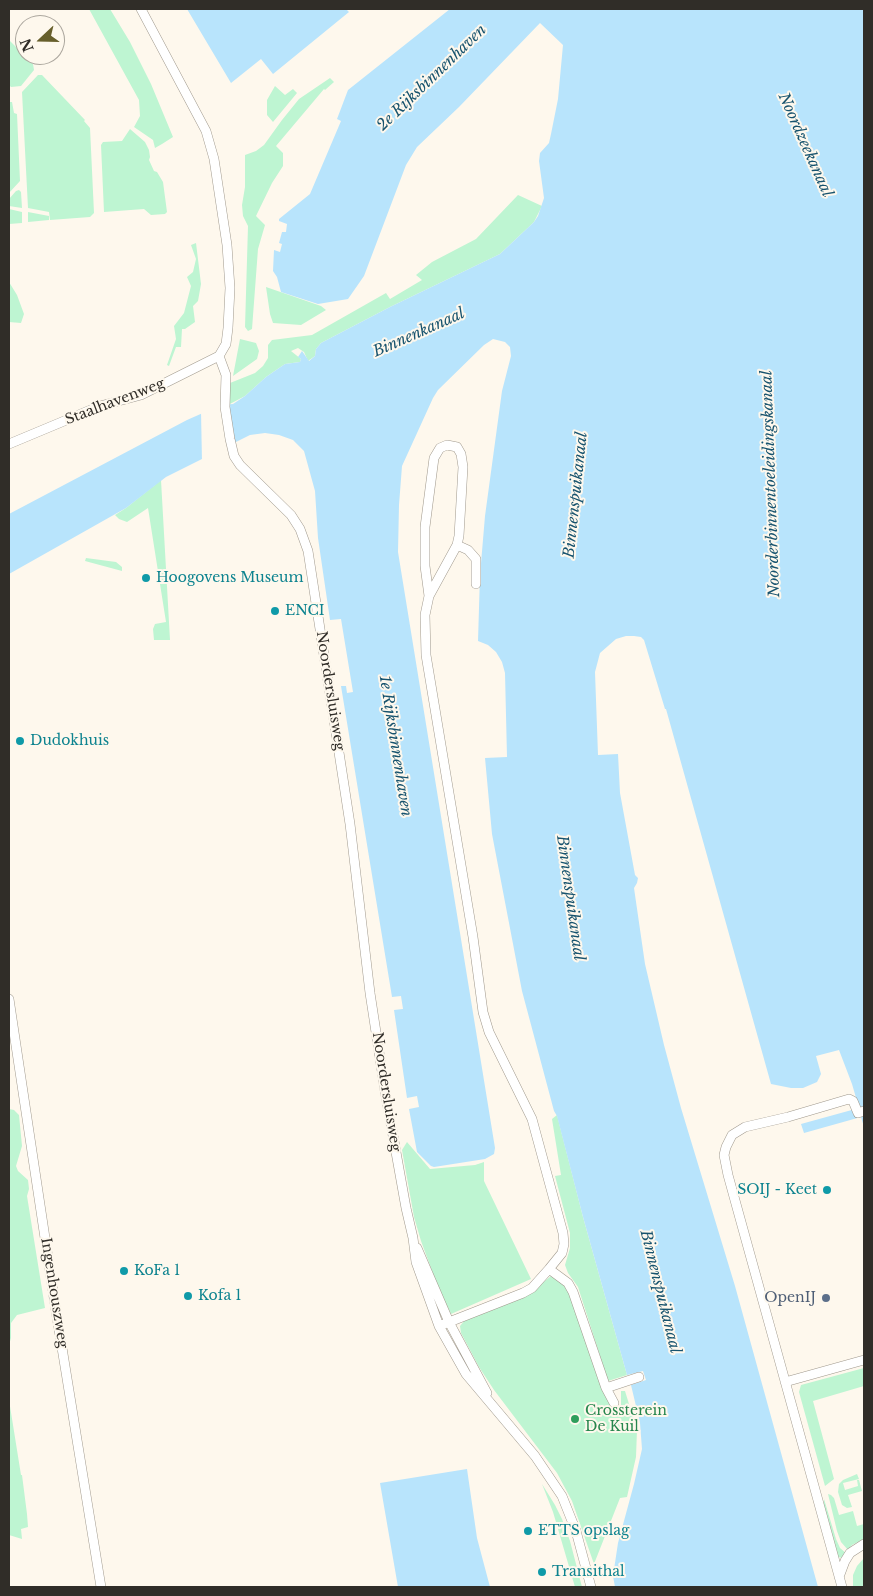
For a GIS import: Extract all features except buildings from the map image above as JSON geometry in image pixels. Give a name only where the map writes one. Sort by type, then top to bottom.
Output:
[{"type":"street","points":[[141,9],[206,131],[214,159],[227,245],[230,288],[226,344],[219,356]]},
{"type":"street","name":"Noordersluisweg","points":[[219,356],[226,375],[224,395],[232,449],[240,465],[291,515],[300,529],[308,551],[350,824],[370,993],[416,1262],[439,1326],[466,1374],[535,1456],[562,1496],[576,1531],[591,1587]]},
{"type":"street","name":"Staalhavenweg","points":[[9,444],[100,406],[141,395],[219,356]]},
{"type":"street","points":[[429,596],[457,545],[463,468],[461,454],[457,447],[447,445],[440,448],[434,458],[425,527],[425,566],[429,596],[426,615],[426,655],[473,937],[483,1012],[489,1032],[532,1119],[564,1234],[564,1244],[562,1253],[532,1288],[439,1326]]},
{"type":"street","points":[[457,545],[468,550],[476,559],[476,584]]},
{"type":"street","name":"Ingenhouszweg","points":[[9,999],[58,1320],[102,1587]]},
{"type":"street","points":[[842,1587],[725,1166],[724,1155],[729,1139],[745,1127],[849,1099],[860,1110]]},
{"type":"street","name":"Noordersluisweg","points":[[413,1238],[449,1322],[495,1408]]},
{"type":"street","points":[[549,1269],[568,1283],[573,1292],[606,1388],[614,1402]]},
{"type":"street","points":[[785,1382],[864,1360]]},
{"type":"street","points":[[606,1388],[640,1377]]},
{"type":"street","points":[[839,1577],[844,1561],[864,1544]]},
{"type":"green space","points":[[89,9],[110,9],[130,42],[151,84],[173,137],[155,148],[153,140],[134,127],[140,116],[139,100]]},
{"type":"green space","points":[[9,40],[15,46],[15,65],[33,65],[34,70],[21,86],[11,87],[9,85]]},
{"type":"green space","points":[[38,75],[42,75],[85,120],[90,128],[94,213],[90,217],[50,220],[49,212],[28,208],[22,92]]},
{"type":"green space","points":[[330,78],[334,82],[324,89],[276,146],[283,153],[283,166],[272,183],[256,216],[265,225],[258,249],[252,329],[248,331],[245,327],[248,226],[243,216],[242,205],[245,187],[245,155],[256,151],[264,145],[299,99]]},
{"type":"green space","points":[[275,86],[285,95],[293,89],[297,93],[273,122],[267,115],[267,100]]},
{"type":"green space","points":[[9,102],[12,102],[14,113],[17,114],[20,181],[9,193]]},
{"type":"green space","points":[[130,129],[145,142],[149,150],[149,160],[154,171],[157,172],[163,182],[167,212],[165,214],[151,215],[144,209],[104,212],[101,145],[103,142],[122,141]]},
{"type":"green space","points":[[19,190],[21,192],[22,208],[9,206],[9,199]]},
{"type":"green space","points":[[518,195],[542,206],[534,222],[500,254],[390,307],[321,343],[316,349],[315,356],[308,361],[304,352],[298,348],[291,351],[301,359],[300,362],[285,364],[266,377],[245,396],[228,405],[230,383],[255,373],[263,366],[268,358],[268,345],[272,340],[312,335],[386,293],[390,299],[422,280],[416,275],[432,262],[476,239]]},
{"type":"green space","points":[[9,209],[22,212],[22,223],[9,224]]},
{"type":"green space","points":[[28,212],[49,216],[49,220],[28,222]]},
{"type":"green space","points":[[196,243],[201,284],[198,301],[193,306],[195,322],[182,329],[181,347],[176,347],[169,366],[167,365],[176,339],[174,326],[184,313],[191,286],[187,277],[193,272],[196,259],[191,245]]},
{"type":"green space","points":[[9,282],[17,295],[24,314],[21,323],[9,322]]},
{"type":"green space","points":[[266,287],[321,306],[326,310],[301,325],[273,323]]},
{"type":"green space","points":[[240,339],[256,343],[259,351],[257,359],[233,376]]},
{"type":"green space","points":[[161,480],[170,640],[154,640],[153,629],[155,624],[166,622],[148,508],[127,522],[115,515]]},
{"type":"green space","points":[[86,558],[116,562],[122,567],[122,571],[85,561]]},
{"type":"green space","points":[[9,1109],[14,1110],[19,1115],[22,1146],[16,1166],[18,1171],[28,1180],[29,1189],[27,1196],[45,1308],[17,1315],[11,1323],[9,1345]]},
{"type":"green space","points":[[557,1115],[627,1375],[608,1381],[578,1287],[565,1265],[570,1248],[570,1233],[555,1176],[561,1175],[552,1119]]},
{"type":"green space","points":[[407,1142],[430,1169],[475,1165],[484,1162],[484,1181],[531,1279],[451,1314],[438,1287],[414,1217],[402,1150]]},
{"type":"green space","name":"Crossterein De Kuil","points":[[551,1276],[566,1284],[606,1396],[613,1407],[621,1407],[621,1391],[625,1391],[637,1430],[636,1457],[627,1497],[620,1498],[594,1564],[572,1501],[557,1473],[494,1390],[461,1333],[460,1326],[465,1320],[530,1293]]},
{"type":"green space","points":[[864,1368],[864,1386],[813,1401],[834,1479],[825,1486],[799,1392],[801,1385]]},
{"type":"green space","points":[[9,1400],[27,1514],[28,1527],[21,1529],[22,1539],[9,1535]]},
{"type":"green space","points":[[857,1474],[859,1479],[843,1483],[845,1490],[858,1486],[857,1480],[859,1480],[862,1491],[848,1495],[852,1507],[847,1508],[842,1505],[838,1492],[839,1484],[843,1480]]},
{"type":"green space","points":[[542,1484],[562,1519],[582,1587],[575,1587],[553,1512]]},
{"type":"green space","points":[[828,1494],[834,1498],[839,1515],[853,1511],[857,1526],[864,1524],[864,1539],[852,1545],[848,1550],[841,1542],[837,1531]]},
{"type":"green space","points":[[824,1499],[836,1539],[840,1548],[847,1554],[844,1558],[836,1557],[823,1511]]},
{"type":"green space","points":[[864,1558],[864,1587],[853,1587],[853,1575],[857,1566]]},
{"type":"water","points":[[187,9],[346,9],[349,12],[273,74],[261,59],[231,83]]},
{"type":"water","points":[[450,9],[864,9],[864,1127],[861,1117],[804,1133],[801,1124],[859,1108],[839,1050],[816,1056],[821,1074],[817,1082],[803,1088],[771,1084],[666,709],[644,640],[641,637],[634,636],[616,639],[600,653],[595,672],[598,755],[618,754],[620,793],[635,875],[638,878],[634,888],[645,964],[664,1045],[735,1286],[818,1587],[615,1587],[613,1576],[618,1543],[642,1449],[640,1423],[631,1385],[646,1380],[643,1371],[627,1375],[522,991],[492,834],[485,758],[507,757],[505,673],[502,662],[496,652],[488,645],[478,641],[480,575],[485,516],[502,391],[511,356],[510,347],[505,342],[493,339],[484,345],[438,390],[402,466],[399,505],[398,552],[495,1148],[494,1154],[485,1159],[434,1167],[417,1152],[409,1109],[419,1107],[417,1096],[407,1098],[394,1010],[403,1009],[401,996],[392,997],[341,686],[346,686],[347,693],[353,692],[341,619],[330,620],[318,538],[315,491],[304,451],[293,440],[279,435],[265,433],[250,435],[166,477],[126,508],[9,574],[9,514],[187,420],[221,405],[233,404],[285,364],[300,362],[301,359],[298,357],[302,351],[309,361],[315,356],[316,349],[321,343],[390,307],[500,254],[534,222],[544,198],[539,161],[540,153],[549,143],[551,134],[558,99],[563,45],[540,23],[459,107],[417,147],[406,165],[364,276],[348,299],[318,304],[281,292],[277,277],[273,271],[274,250],[280,252],[282,244],[279,243],[282,232],[286,232],[287,224],[279,221],[279,219],[310,194],[341,121],[337,119],[348,90]]},
{"type":"water","points":[[467,1469],[477,1538],[490,1587],[398,1587],[380,1483]]},
{"type":"pier","points":[[221,403],[235,446],[202,462],[201,411]]},
{"type":"place","name":"Hoogovens Museum","points":[[146,578]]},
{"type":"place","name":"ENCI","points":[[275,611]]},
{"type":"place","name":"Dudokhuis","points":[[20,741]]},
{"type":"place","name":"SOIJ - Keet","points":[[827,1190]]},
{"type":"place","name":"KoFa 1","points":[[124,1271]]},
{"type":"place","name":"Kofa 1","points":[[188,1296]]},
{"type":"place","name":"OpenIJ","points":[[826,1298]]},
{"type":"place","name":"Crossterein De Kuil","points":[[575,1419]]},
{"type":"place","name":"ETTS opslag","points":[[528,1531]]},
{"type":"place","name":"Transithal","points":[[542,1572]]},
{"type":"water label","name":"2e Rijksbinnenhaven","points":[[432,78]]},
{"type":"water label","name":"Noordzeekanaal","points":[[805,145]]},
{"type":"water label","name":"Binnenkanaal","points":[[419,333]]},
{"type":"water label","name":"Noorderbinnentoeleidingskanaal","points":[[771,484]]},
{"type":"water label","name":"Binnenspuikanaal","points":[[576,495]]},
{"type":"water label","name":"1e Rijksbinnenhaven","points":[[395,746]]},
{"type":"water label","name":"Binnenspuikanaal","points":[[570,898]]},
{"type":"water label","name":"Binnenspuikanaal","points":[[660,1292]]}]
